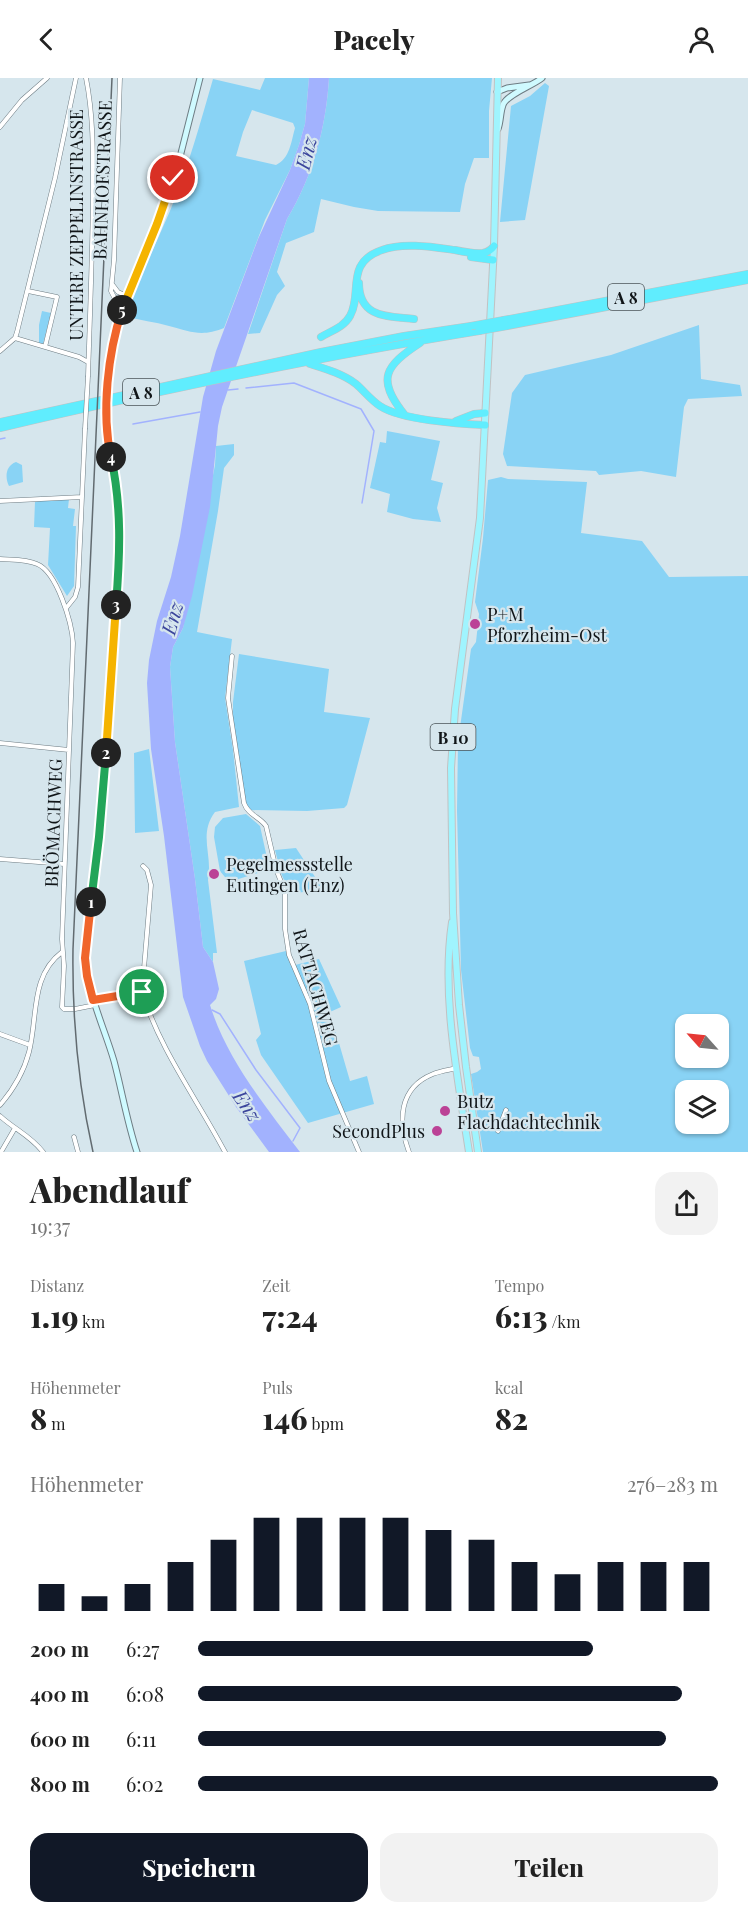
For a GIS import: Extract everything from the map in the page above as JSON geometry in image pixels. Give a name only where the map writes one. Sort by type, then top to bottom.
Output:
[{"type":"highway","points":[[321,337],[340,327],[349,318],[354,307],[358,271],[365,260],[378,251],[402,246],[477,254],[486,252],[494,246]]},
{"type":"highway","points":[[414,320],[384,317],[365,305],[360,295],[359,284],[364,269],[372,259],[384,253],[404,251],[436,252],[493,260]]},
{"type":"highway","name":"A 8","points":[[276,365],[307,363],[358,351],[479,331],[506,323],[748,274]]},
{"type":"highway","name":"A 8","points":[[0,422],[404,336],[506,323],[748,280]]},
{"type":"highway","points":[[404,414],[392,398],[387,377],[397,360],[423,340]]},
{"type":"highway","points":[[307,363],[345,377],[380,406],[391,412],[453,423],[485,425]]},
{"type":"highway","name":"A 8","points":[[0,428],[196,382]]},
{"type":"highway","points":[[453,423],[485,410]]},
{"type":"main road","name":"B 10","points":[[478,1152],[460,1021],[453,913],[452,740],[479,532],[494,246],[498,78]]},
{"type":"main road","name":"B 10","points":[[453,913],[449,979],[457,1068],[469,1152]]},
{"type":"main road","points":[[457,1068],[466,1067]]},
{"type":"street","points":[[0,127],[22,100],[47,78]]},
{"type":"street","points":[[0,351],[15,338],[60,156],[76,78]]},
{"type":"street","name":"UNTERE ZEPPELINSTRASSE","points":[[67,607],[75,597],[78,587],[92,266],[93,166],[90,99],[86,78]]},
{"type":"street","name":"BAHNHOFSTRASSE","points":[[120,78],[118,169],[111,284],[112,295],[124,303]]},
{"type":"street","points":[[137,1152],[86,967],[86,948],[99,837],[119,562],[120,519],[107,424],[109,379],[115,333],[124,303],[165,202],[180,157],[200,78]]},
{"type":"street","points":[[496,138],[503,105],[512,94],[542,78]]},
{"type":"street","points":[[497,92],[507,88],[530,85]]},
{"type":"street","points":[[497,92],[512,94]]},
{"type":"street","name":"BAHNHOFSTRASSE","points":[[111,284],[117,292],[127,296]]},
{"type":"street","points":[[28,291],[57,297],[45,347]]},
{"type":"street","points":[[15,338],[79,357],[88,362]]},
{"type":"street","points":[[0,501],[82,497]]},
{"type":"street","name":"BRÖMACHWEG","points":[[0,559],[25,561],[42,567],[51,578],[67,607],[72,627],[62,1007],[68,1010],[94,1002]]},
{"type":"street","name":"RATTACHWEG","points":[[232,656],[228,698],[244,803],[247,810],[266,826],[276,869],[285,892],[285,934],[289,955],[310,1005],[328,1081],[359,1152]]},
{"type":"street","points":[[0,743],[69,750]]},
{"type":"street","points":[[0,859],[64,864]]},
{"type":"street","points":[[143,866],[147,870],[151,885],[142,992],[146,1007],[174,1066],[205,1114],[225,1152]]},
{"type":"street","points":[[0,1105],[16,1083],[28,1055],[39,983],[62,952]]},
{"type":"street","points":[[94,1002],[161,989]]},
{"type":"street","points":[[0,1034],[30,1045]]},
{"type":"street","points":[[444,1071],[452,1064],[455,1050]]},
{"type":"street","points":[[409,1152],[402,1127],[404,1106],[413,1089],[421,1081],[434,1074],[457,1068]]},
{"type":"street","points":[[498,1131],[506,1110]]},
{"type":"street","points":[[0,1116],[25,1133],[43,1152]]},
{"type":"street","points":[[1,1152],[15,1128]]},
{"type":"street","points":[[74,1137],[78,1152]]},
{"type":"shaded area","points":[[265,78],[309,78],[305,124],[299,145],[290,170],[265,220],[224,328],[196,333],[126,317],[182,179],[213,79],[260,90]],"holes":[[[252,110],[293,123],[295,128],[289,149],[281,162],[276,165],[236,156]]]},
{"type":"shaded area","points":[[329,78],[492,78],[489,158],[474,158],[465,184],[460,212],[378,211],[321,199],[314,232],[286,243],[277,272],[285,286],[277,295],[260,333],[248,334],[287,219],[304,186],[317,151],[325,115]]},
{"type":"shaded area","points":[[545,83],[549,86],[525,220],[500,222],[511,106],[530,96]]},
{"type":"shaded area","points":[[42,311],[51,313],[43,344],[39,343]]},
{"type":"shaded area","points":[[699,325],[701,379],[740,385],[742,396],[688,399],[684,407],[676,477],[641,471],[599,475],[596,471],[507,466],[503,454],[512,393],[525,375],[611,355]]},
{"type":"shaded area","points":[[387,431],[440,441],[431,480],[443,483],[437,508],[441,522],[413,519],[387,512],[390,494],[370,488],[380,442],[386,443]]},
{"type":"shaded area","points":[[234,444],[234,455],[224,468],[197,632],[232,639],[225,698],[239,807],[215,812],[207,829],[208,880],[217,953],[213,953],[213,962],[203,947],[175,742],[170,667],[173,647],[183,628],[215,465],[216,446]]},
{"type":"shaded area","points":[[16,462],[22,465],[23,482],[9,486],[7,472]]},
{"type":"shaded area","points":[[501,477],[587,482],[581,533],[642,541],[669,577],[748,576],[748,1152],[483,1152],[471,1074],[481,1069],[479,1057],[473,1056],[470,1048],[461,970],[457,811],[458,742],[471,649],[476,642],[479,614],[475,602],[488,480]]},
{"type":"shaded area","points":[[69,499],[68,508],[75,509],[73,526],[76,526],[74,586],[67,596],[48,565],[50,528],[34,527],[35,502]]},
{"type":"shaded area","points":[[239,654],[329,669],[324,712],[370,718],[347,805],[344,808],[307,811],[247,810],[233,730],[233,702]]},
{"type":"shaded area","points":[[149,749],[159,831],[135,833],[134,753]]},
{"type":"shaded area","points":[[246,814],[260,826],[269,867],[264,871],[229,882],[220,871],[214,837],[215,827],[223,818]]},
{"type":"shaded area","points":[[296,848],[323,889],[290,894],[275,850]]},
{"type":"shaded area","points":[[286,951],[291,966],[319,959],[341,1007],[330,1012],[350,1081],[367,1076],[374,1104],[308,1123],[261,1055],[256,1040],[261,1034],[244,961]]},
{"type":"water","name":"Enz","points":[[309,78],[329,78],[325,115],[317,151],[304,186],[287,219],[222,407],[210,507],[192,596],[183,628],[173,647],[170,667],[175,742],[203,947],[213,962],[219,989],[216,999],[210,1005],[226,1045],[237,1064],[300,1152],[269,1152],[236,1107],[207,1061],[183,997],[151,749],[147,683],[157,621],[171,577],[180,536],[203,397],[216,351],[258,239],[299,145],[305,124]]},
{"type":"waterway","points":[[246,388],[294,383],[361,409],[374,431],[362,503]]},
{"type":"waterway","points":[[228,390],[238,389]]},
{"type":"waterway","points":[[133,424],[200,412]]},
{"type":"waterway","points":[[0,439],[5,438]]},
{"type":"waterway","points":[[212,1010],[220,1014],[256,1070],[300,1128],[293,1141]]},
{"type":"railway","points":[[93,1152],[83,1102],[77,1051],[73,949],[112,78]]},
{"type":"place","name":"P+M Pforzheim-Ost","points":[[475,624]]},
{"type":"place","name":"Pegelmessstelle Eutingen (Enz)","points":[[214,874]]},
{"type":"place","name":"Butz Flachdachtechnik","points":[[445,1111]]},
{"type":"place","name":"SecondPlus","points":[[437,1131]]},
{"type":"route","points":[[142,992],[93,1000],[86,967],[86,948],[103,797],[120,542],[118,496],[107,435],[112,351],[124,303],[157,224],[173,178]]}]
